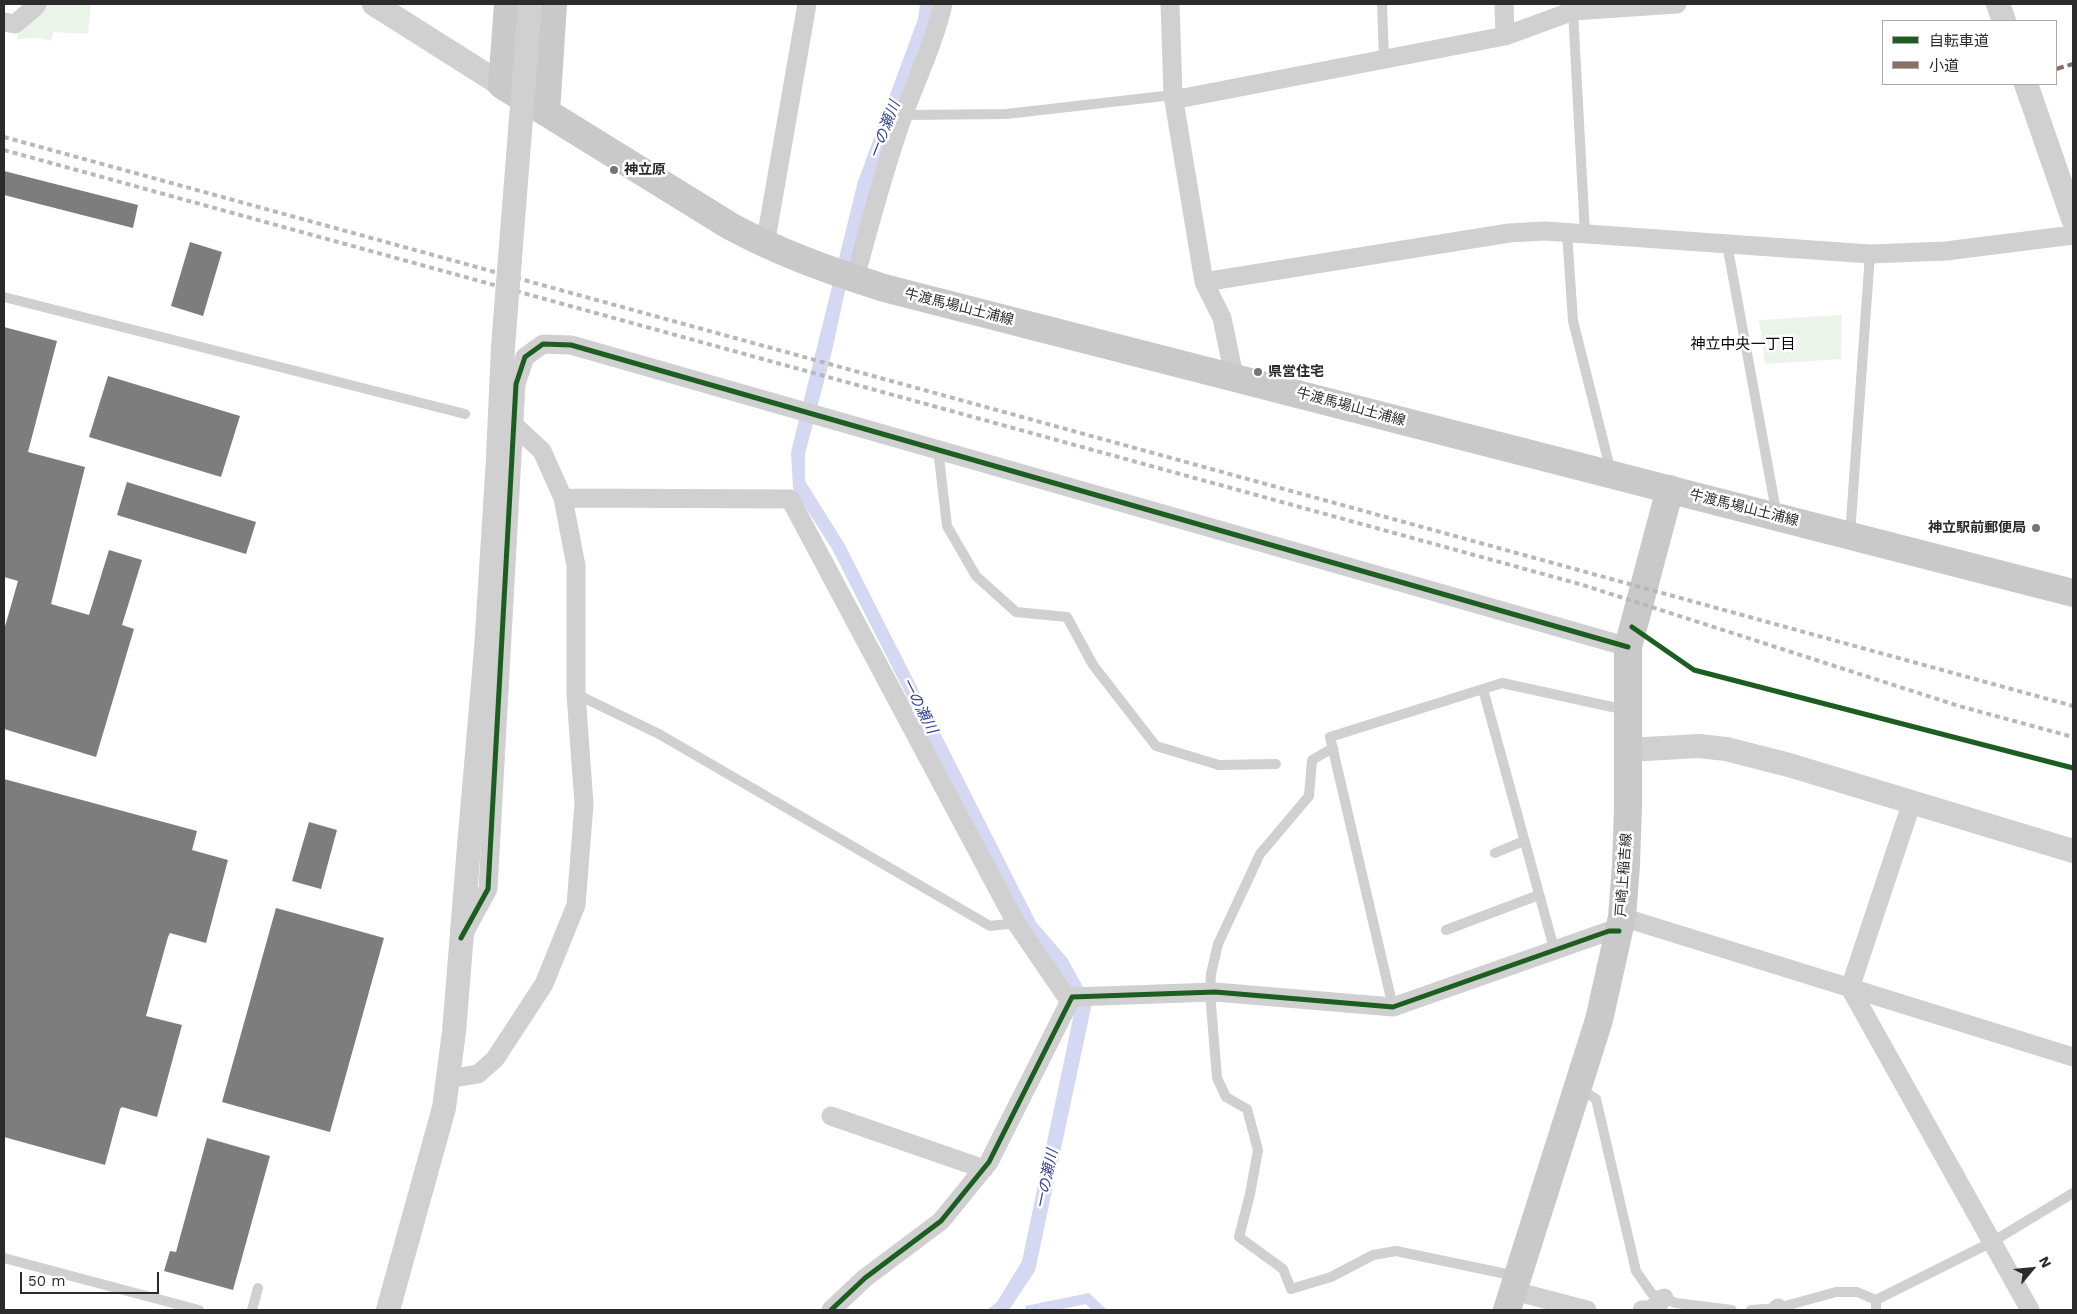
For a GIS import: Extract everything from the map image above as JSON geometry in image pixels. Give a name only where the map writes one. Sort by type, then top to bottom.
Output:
[{"type":"main road","points":[[502,85],[508,4]]},
{"type":"main road","points":[[546,112],[553,4]]},
{"type":"main road","name":"牛渡馬場山土浦線","points":[[502,85],[730,226],[765,245],[813,265],[884,288],[1234,376],[2073,593]]},
{"type":"main road","name":"戸崎上稲吉線","points":[[1513,1292],[1599,1020],[1621,924],[1628,807],[1628,647],[1670,489]]},
{"type":"street","points":[[4,22],[15,24],[37,4]]},
{"type":"street","points":[[374,4],[502,85]]},
{"type":"street","points":[[388,1310],[444,1108],[454,1032],[460,938],[486,649],[503,347],[530,4]]},
{"type":"street","points":[[765,245],[807,4]]},
{"type":"street","points":[[855,278],[879,187],[936,32],[943,4]]},
{"type":"street","points":[[1170,4],[1173,95],[1204,282],[1222,318],[1234,376]]},
{"type":"street","points":[[1504,4],[1505,36]]},
{"type":"street","points":[[1173,95],[1183,98],[1505,36],[1573,11],[1630,5],[1677,4]]},
{"type":"street","points":[[1998,4],[2004,20]]},
{"type":"street","points":[[2026,85],[2073,219]]},
{"type":"street","points":[[1204,282],[1509,233],[1544,231],[1870,254],[1946,251],[2073,235]]},
{"type":"street","points":[[460,938],[488,889],[516,384],[525,357],[543,344],[571,345],[1628,647]]},
{"type":"street","points":[[448,1079],[478,1074],[495,1059],[544,984],[576,905],[584,804],[576,694],[576,566],[562,498],[542,451],[514,425]]},
{"type":"street","points":[[562,498],[790,499],[1016,923],[1070,1002]]},
{"type":"street","points":[[1627,750],[1699,746],[1726,749],[1789,765],[2073,851]]},
{"type":"street","points":[[1912,802],[1850,988],[2030,1310]]},
{"type":"street","points":[[831,1310],[865,1278],[940,1221],[984,1169],[1072,997],[1210,992],[1393,1007],[1554,952],[1610,931],[1621,924],[1850,988],[2073,1057]]},
{"type":"street","points":[[831,1116],[984,1169]]},
{"type":"street","points":[[1513,1292],[1587,1310]]},
{"type":"street","points":[[1642,1310],[1651,1310],[1664,1298]]},
{"type":"lane","points":[[1382,4],[1384,59]]},
{"type":"lane","points":[[1573,11],[1576,234],[1573,321],[1611,474]]},
{"type":"lane","points":[[904,115],[1006,114],[1173,95]]},
{"type":"lane","points":[[1727,244],[1777,516]]},
{"type":"lane","points":[[1850,535],[1870,254]]},
{"type":"lane","points":[[4,297],[465,414]]},
{"type":"lane","points":[[938,450],[946,526],[976,576],[1016,612],[1067,617],[1093,664],[1156,746],[1218,765],[1276,764]]},
{"type":"lane","points":[[1393,1007],[1330,737],[1502,683],[1627,711]]},
{"type":"lane","points":[[1483,689],[1554,952]]},
{"type":"lane","points":[[576,694],[659,734],[990,926],[1016,923]]},
{"type":"lane","points":[[1333,748],[1312,760],[1309,796],[1260,854],[1218,944],[1211,974],[1210,992],[1218,1078],[1226,1097],[1247,1109],[1258,1150],[1250,1194],[1239,1237],[1283,1269],[1292,1289],[1331,1277],[1373,1255],[1396,1250],[1513,1292]]},
{"type":"lane","points":[[1495,853],[1524,841]]},
{"type":"lane","points":[[1446,930],[1539,895]]},
{"type":"lane","points":[[1578,1088],[1596,1099],[1636,1271],[1652,1294],[1676,1303],[1732,1310]]},
{"type":"lane","points":[[1751,1310],[1777,1309],[1836,1292],[1857,1292],[1876,1305],[1992,1242],[2073,1192]]},
{"type":"lane","points":[[4,1258],[199,1310]]},
{"type":"lane","points":[[252,1310],[258,1288]]},
{"type":"shaded area","points":[[43,4],[91,4],[88,34],[54,32],[51,41],[40,38],[17,39],[21,14]]},
{"type":"shaded area","points":[[1842,315],[1841,359],[1765,364],[1759,320]]},
{"type":"water","name":"一の瀬川","points":[[920,4],[936,4],[851,263],[832,351],[805,454],[805,481],[844,543],[1036,922],[1067,958],[1092,1003],[1035,1271],[1009,1310],[987,1310],[997,1302],[1022,1261],[1076,1004],[1026,931],[832,549],[793,488],[791,452],[858,181],[918,19]]},
{"type":"water","points":[[1089,1293],[1107,1310],[1092,1310],[1086,1304],[1058,1310],[1026,1310],[1025,1306]]},
{"type":"building","points":[[4,171],[138,205],[133,228],[4,195]]},
{"type":"building","points":[[190,242],[222,252],[203,316],[171,306]]},
{"type":"building","points":[[4,327],[57,341],[28,452],[85,467],[51,604],[89,615],[109,550],[142,560],[122,625],[134,629],[96,757],[4,729],[4,630],[18,581],[4,577]]},
{"type":"building","points":[[108,376],[240,416],[221,477],[89,437]]},
{"type":"building","points":[[127,482],[256,522],[246,554],[117,515]]},
{"type":"building","points":[[4,779],[197,831],[192,850],[228,860],[206,943],[170,933],[146,1016],[182,1025],[157,1117],[122,1107],[105,1165],[4,1137]]},
{"type":"building","points":[[309,822],[337,830],[321,889],[292,881]]},
{"type":"building","points":[[276,908],[384,938],[330,1132],[222,1102]]},
{"type":"building","points":[[207,1138],[270,1156],[233,1290],[164,1271],[170,1251],[176,1252]]},
{"type":"railway","points":[[4,137],[2073,706]]},
{"type":"railway","points":[[4,150],[1583,585],[1959,706],[2073,737]]},
{"type":"marked path","points":[[2057,69],[2073,64]]},
{"type":"cycle path","points":[[461,938],[488,889],[516,384],[525,357],[543,344],[571,345],[1628,647]]},
{"type":"cycle path","points":[[1632,627],[1694,670],[2073,768]]},
{"type":"cycle path","points":[[831,1310],[865,1278],[941,1221],[989,1162],[1072,997],[1215,992],[1393,1007],[1609,931],[1619,931]]},
{"type":"place","name":"神立原","points":[[614,170]]},
{"type":"place","name":"県営住宅","points":[[1258,372]]},
{"type":"place","name":"神立駅前郵便局","points":[[2036,528]]},
{"type":"district","name":"神立中央一丁目","points":[[1743,345]]}]
